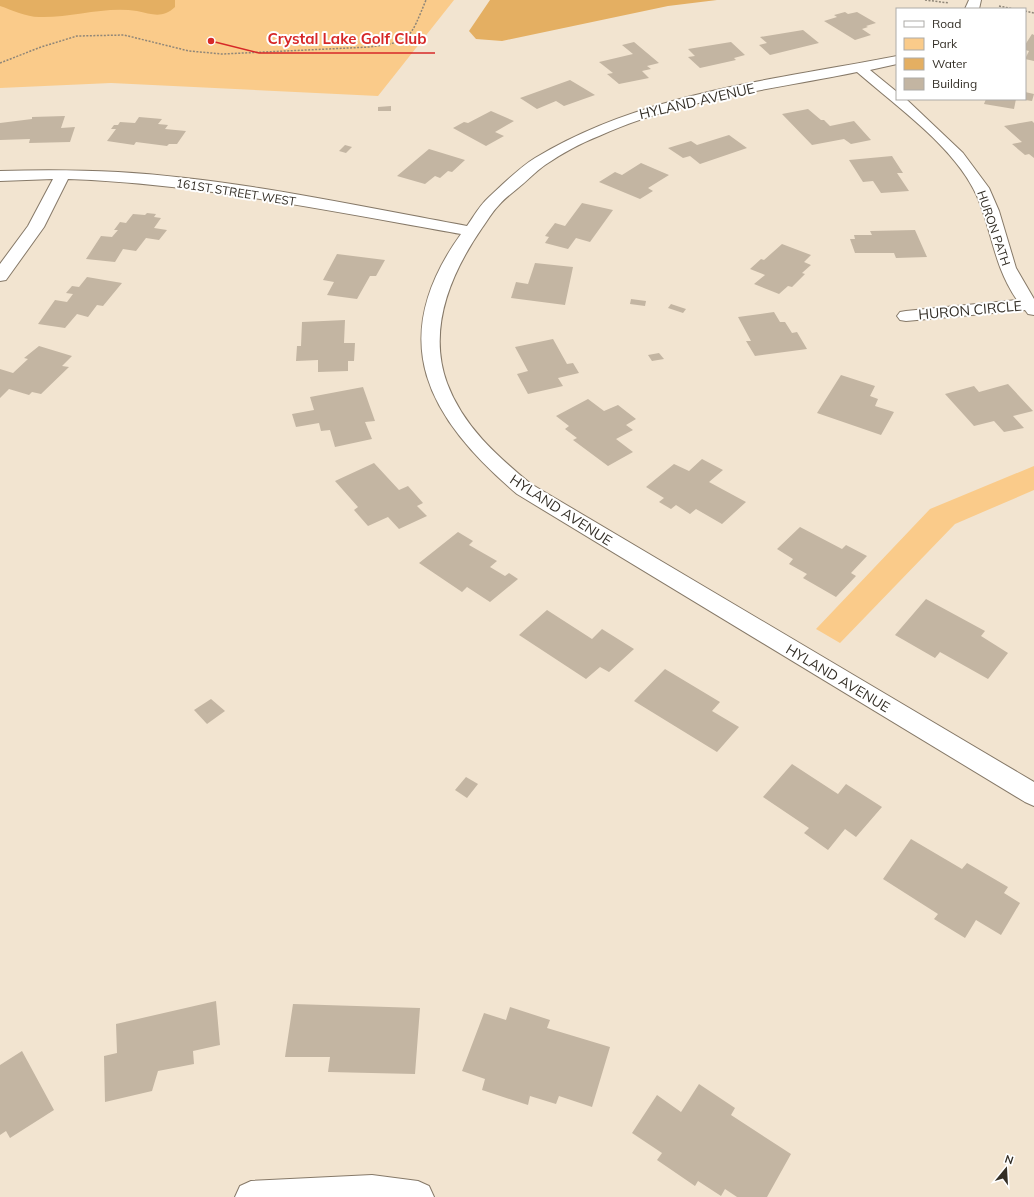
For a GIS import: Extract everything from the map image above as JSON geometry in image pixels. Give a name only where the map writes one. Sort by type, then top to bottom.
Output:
[{"type":"street","name":"HYLAND AVENUE","points":[[896,60],[709,96],[659,108],[620,121],[580,139],[530,168],[491,202],[469,231],[443,279],[433,311],[429,345],[436,380],[454,417],[488,458],[524,489],[1034,795]]},
{"type":"street","name":"HURON PATH","points":[[860,68],[950,148],[973,175],[988,203],[1010,274],[1032,306]]},
{"type":"street","name":"161ST STREET WEST","points":[[0,176],[114,177],[202,186],[469,231]]},
{"type":"street","points":[[0,276],[36,227],[62,176]]},
{"type":"street","name":"HURON CIRCLE","points":[[906,316],[1032,306]]},
{"type":"street","points":[[251,1197],[372,1190],[418,1197]]},
{"type":"path","points":[[0,63],[41,47],[77,36],[124,35],[189,51],[222,54],[369,47],[393,44],[402,41],[414,30],[426,0]]},
{"type":"green space","points":[[0,0],[454,0],[378,96],[111,83],[0,88]]},
{"type":"green space","points":[[1034,466],[1034,490],[955,524],[840,643],[816,629],[930,509]]},
{"type":"water","points":[[0,0],[175,0],[175,7],[166,13],[157,15],[137,11],[112,10],[64,16],[34,17],[0,6]]},
{"type":"water","points":[[490,0],[717,0],[668,6],[502,41],[476,39],[469,31]]},
{"type":"building","points":[[845,12],[848,14],[857,12],[876,23],[862,29],[871,35],[855,40],[824,21],[837,17],[834,15]]},
{"type":"building","points":[[803,30],[819,43],[770,55],[759,45],[767,43],[760,37]]},
{"type":"building","points":[[1032,34],[1034,35],[1034,61],[1026,59],[1029,51],[1026,50],[1026,43]]},
{"type":"building","points":[[634,42],[659,63],[647,66],[651,69],[642,71],[649,78],[619,84],[607,74],[613,73],[599,62],[633,54],[622,45]]},
{"type":"building","points":[[731,42],[745,55],[734,58],[736,60],[700,68],[688,57],[695,56],[688,49]]},
{"type":"building","points":[[570,80],[595,95],[564,106],[556,101],[537,109],[520,98]]},
{"type":"building","points":[[1026,92],[1034,94],[1032,101],[1025,100]]},
{"type":"building","points":[[986,100],[1016,100],[1014,109],[984,104]]},
{"type":"building","points":[[391,106],[391,111],[378,111],[378,107]]},
{"type":"building","points":[[808,109],[830,126],[854,121],[871,140],[851,144],[844,139],[812,145],[782,114]]},
{"type":"building","points":[[491,111],[514,121],[495,132],[504,136],[486,146],[453,128],[464,122],[468,123]]},
{"type":"building","points":[[65,116],[61,128],[75,127],[70,142],[29,143],[30,139],[0,140],[0,123],[32,119],[32,117]]},
{"type":"building","points":[[139,117],[162,119],[158,124],[168,125],[165,129],[186,131],[177,144],[169,144],[167,146],[136,142],[134,145],[107,141],[116,129],[111,129],[114,125],[118,125],[120,122],[135,123]]},
{"type":"building","points":[[1032,121],[1034,123],[1034,158],[1029,154],[1025,155],[1012,144],[1022,142],[1004,126]]},
{"type":"building","points":[[729,135],[747,148],[700,164],[690,156],[683,158],[668,148],[691,141],[697,145]]},
{"type":"building","points":[[345,145],[352,147],[346,153],[339,151]]},
{"type":"building","points":[[429,149],[465,160],[452,172],[448,171],[440,178],[435,176],[425,184],[397,176]]},
{"type":"building","points":[[892,156],[903,173],[897,173],[909,191],[881,193],[873,181],[863,182],[849,160]]},
{"type":"building","points":[[641,163],[669,175],[648,188],[653,191],[640,199],[599,182],[615,172],[622,175]]},
{"type":"building","points":[[582,203],[613,210],[590,242],[576,238],[568,249],[545,243],[549,237],[545,236],[555,223],[565,226]]},
{"type":"building","points":[[147,213],[156,214],[154,217],[161,218],[154,228],[167,230],[159,240],[146,238],[136,251],[123,249],[115,262],[86,259],[101,236],[112,237],[118,230],[114,230],[120,222],[126,223],[133,214],[145,215]]},
{"type":"building","points":[[915,230],[927,257],[896,258],[894,253],[855,253],[850,239],[855,239],[854,235],[872,235],[870,231]]},
{"type":"building","points":[[782,244],[811,255],[804,262],[811,265],[802,273],[805,274],[792,287],[788,286],[779,294],[754,284],[765,275],[750,269],[761,259],[764,260]]},
{"type":"building","points":[[337,254],[385,260],[376,276],[370,276],[357,299],[327,295],[334,282],[323,280]]},
{"type":"building","points":[[535,263],[573,267],[565,305],[511,298],[516,282],[528,284]]},
{"type":"building","points":[[87,277],[122,283],[103,306],[97,305],[88,317],[77,314],[65,328],[38,324],[55,300],[67,302],[73,294],[66,293],[72,286],[79,287]]},
{"type":"building","points":[[631,299],[646,301],[645,306],[630,304]]},
{"type":"building","points":[[671,304],[686,309],[683,313],[668,308]]},
{"type":"building","points":[[774,312],[780,322],[785,322],[792,333],[797,332],[807,349],[755,356],[746,341],[751,341],[738,317]]},
{"type":"building","points":[[345,320],[344,343],[355,343],[354,361],[348,361],[348,371],[318,372],[318,360],[296,361],[297,346],[301,346],[302,322]]},
{"type":"building","points":[[553,339],[567,364],[573,363],[579,373],[558,378],[563,386],[528,394],[517,374],[528,371],[515,347]]},
{"type":"building","points":[[39,346],[72,356],[62,366],[69,367],[41,394],[32,392],[29,395],[9,389],[0,398],[0,369],[13,373],[28,359],[24,358]]},
{"type":"building","points":[[659,353],[664,359],[652,361],[648,355]]},
{"type":"building","points":[[841,375],[875,386],[870,396],[878,399],[875,406],[894,412],[881,435],[817,413]]},
{"type":"building","points":[[1008,384],[1033,411],[1013,416],[1024,428],[1004,432],[994,421],[974,426],[945,394],[974,386],[979,392]]},
{"type":"building","points":[[363,387],[375,421],[365,422],[372,439],[335,447],[330,430],[321,431],[319,423],[296,427],[292,414],[314,410],[310,397]]},
{"type":"building","points":[[588,399],[604,411],[618,405],[636,419],[626,425],[633,430],[616,439],[633,452],[608,466],[573,440],[577,438],[565,429],[569,426],[556,416]]},
{"type":"building","points":[[702,459],[723,470],[709,482],[746,502],[722,524],[696,509],[690,514],[676,505],[671,509],[659,502],[664,498],[646,487],[674,464],[689,471]]},
{"type":"building","points":[[374,463],[399,490],[408,486],[423,503],[417,506],[427,516],[399,529],[388,517],[368,526],[354,510],[358,507],[335,481]]},
{"type":"building","points":[[800,527],[842,549],[846,545],[867,556],[851,573],[856,576],[836,597],[803,578],[807,574],[789,564],[793,559],[777,549]]},
{"type":"building","points":[[458,532],[473,541],[469,545],[497,561],[490,567],[505,576],[509,573],[518,579],[490,602],[467,587],[462,592],[419,563]]},
{"type":"building","points":[[926,599],[985,631],[981,636],[1008,653],[988,679],[940,652],[935,658],[895,635]]},
{"type":"building","points":[[547,610],[592,639],[602,629],[634,649],[609,672],[600,667],[586,679],[519,635]]},
{"type":"building","points":[[665,669],[720,702],[712,711],[739,727],[717,752],[634,701]]},
{"type":"building","points":[[211,699],[225,711],[207,724],[194,710]]},
{"type":"building","points":[[792,764],[838,794],[846,784],[882,807],[856,837],[845,829],[828,850],[804,833],[809,828],[763,797]]},
{"type":"building","points":[[466,777],[478,784],[467,798],[455,790]]},
{"type":"building","points":[[911,839],[962,869],[967,863],[1008,887],[1004,893],[1020,903],[1001,935],[976,920],[965,938],[934,919],[938,914],[883,879]]},
{"type":"building","points":[[216,1001],[220,1045],[193,1051],[194,1064],[158,1071],[152,1091],[105,1102],[104,1056],[117,1053],[116,1024]]},
{"type":"building","points":[[293,1004],[420,1008],[415,1074],[328,1072],[330,1057],[285,1057]]},
{"type":"building","points":[[510,1007],[550,1020],[547,1028],[610,1047],[592,1107],[559,1096],[556,1104],[530,1096],[528,1105],[482,1090],[485,1079],[462,1071],[484,1013],[506,1020]]},
{"type":"building","points":[[22,1051],[54,1110],[10,1138],[6,1131],[0,1135],[0,1065]]},
{"type":"building","points":[[699,1084],[735,1108],[731,1115],[791,1154],[767,1197],[737,1197],[725,1189],[721,1196],[698,1181],[695,1186],[657,1160],[662,1153],[632,1133],[657,1095],[681,1112]]},
{"type":"place","name":"Crystal Lake Golf Club","points":[[211,41]]}]
